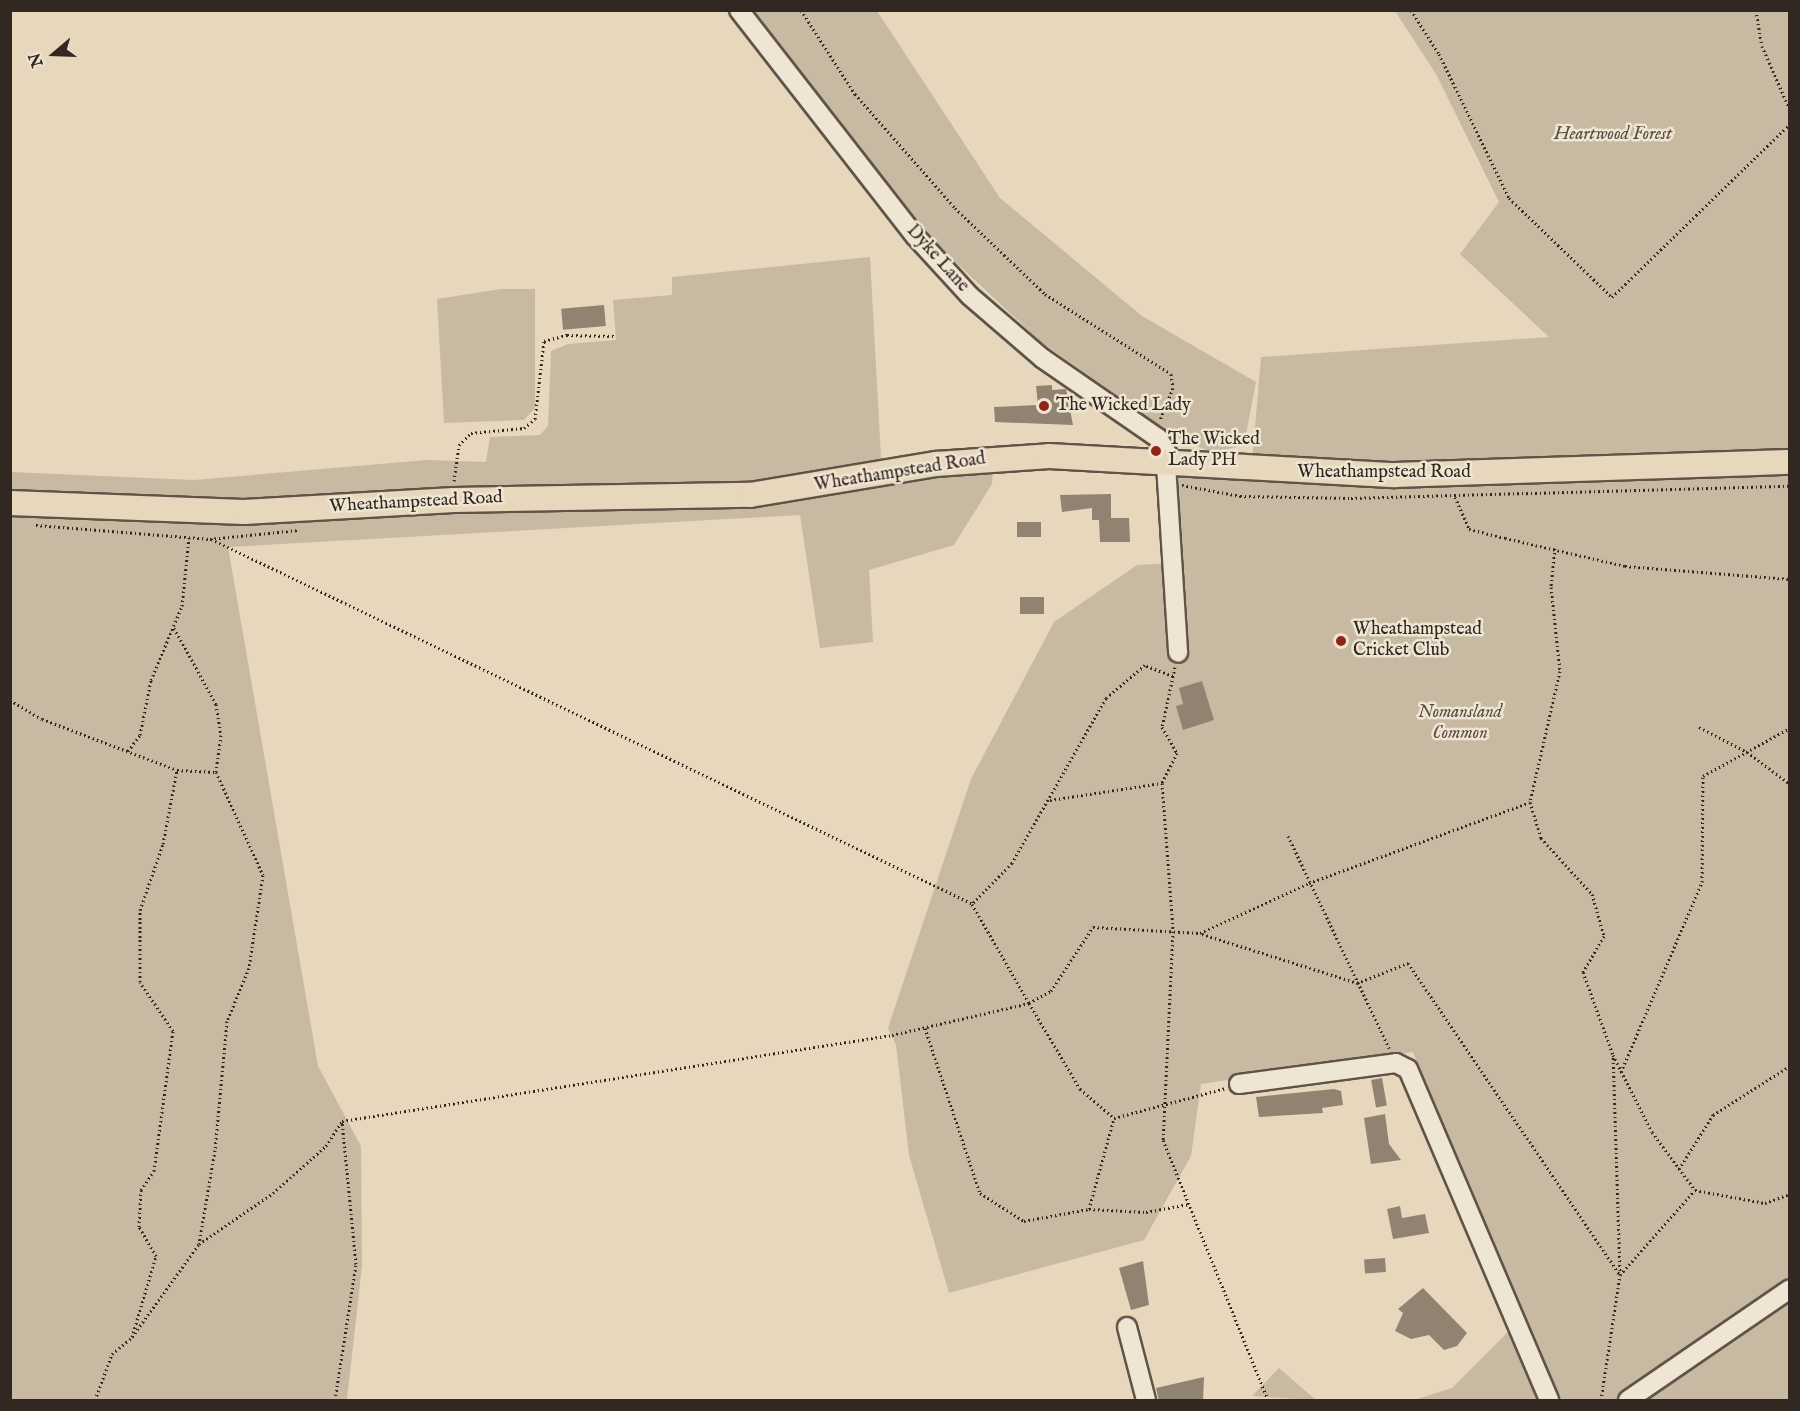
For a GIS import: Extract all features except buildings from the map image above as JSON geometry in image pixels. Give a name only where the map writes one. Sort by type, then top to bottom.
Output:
[{"type":"main road","name":"Wheathampstead Road","points":[[10,502],[244,512],[454,500],[750,495],[998,458],[1091,457],[1170,470],[1394,475],[1790,462]]},
{"type":"street","name":"Dyke Lane","points":[[739,10],[915,236],[970,296],[1042,358],[1154,435],[1170,470]]},
{"type":"street","points":[[1170,470],[1178,653]]},
{"type":"street","points":[[1239,1084],[1396,1063],[1417,1080],[1549,1401]]},
{"type":"street","points":[[1628,1401],[1790,1289]]},
{"type":"street","points":[[1127,1327],[1146,1401]]},
{"type":"path","points":[[801,10],[855,94],[955,208],[1045,294],[1171,374],[1173,388],[1154,435]]},
{"type":"path","points":[[1411,10],[1439,54],[1509,198],[1612,297],[1790,124]]},
{"type":"path","points":[[1756,10],[1762,46],[1790,110]]},
{"type":"path","points":[[454,500],[459,445],[471,433],[524,428],[535,418],[544,341],[567,335],[614,336]]},
{"type":"path","points":[[1170,470],[1240,496],[1455,497],[1790,486]]},
{"type":"path","points":[[1455,497],[1469,530],[1676,574],[1790,579]]},
{"type":"path","points":[[128,751],[140,735],[152,680],[182,606],[189,537]]},
{"type":"path","points":[[210,539],[972,904],[1080,1089],[1114,1118]]},
{"type":"path","points":[[1555,548],[1551,587],[1560,671],[1530,802],[1541,838],[1592,894],[1604,936],[1583,972],[1613,1056],[1652,1132],[1695,1190],[1766,1203],[1790,1194]]},
{"type":"path","points":[[173,626],[216,704],[221,735],[216,772],[263,875],[249,969],[227,1021],[215,1150],[199,1244]]},
{"type":"path","points":[[1178,653],[1162,727],[1177,753],[1162,783],[1173,931],[1163,1140],[1268,1401]]},
{"type":"path","points":[[972,904],[1012,863],[1050,800],[1106,698],[1145,665],[1173,676]]},
{"type":"path","points":[[10,700],[42,719],[177,770],[216,772]]},
{"type":"path","points":[[1699,727],[1748,752],[1790,784]]},
{"type":"path","points":[[1622,1072],[1702,882],[1703,776],[1790,728]]},
{"type":"path","points":[[132,1337],[156,1256],[139,1227],[141,1190],[154,1171],[173,1031],[140,982],[140,910],[163,844],[177,770]]},
{"type":"path","points":[[1050,800],[1162,783]]},
{"type":"path","points":[[1200,933],[1309,883],[1530,802]]},
{"type":"path","points":[[1288,836],[1396,1063]]},
{"type":"path","points":[[95,1401],[112,1354],[132,1337],[199,1244],[273,1193],[326,1146],[342,1120],[925,1028],[1029,1003],[1051,991],[1093,927],[1200,933],[1358,983],[1408,963],[1620,1275]]},
{"type":"path","points":[[925,1028],[980,1193],[1024,1221],[1089,1209],[1146,1212],[1189,1204]]},
{"type":"path","points":[[1601,1401],[1620,1275],[1613,1056]]},
{"type":"path","points":[[1679,1168],[1713,1115],[1790,1066]]},
{"type":"path","points":[[1114,1118],[1239,1084]]},
{"type":"path","points":[[1089,1209],[1114,1118]]},
{"type":"path","points":[[335,1401],[356,1264],[342,1120]]},
{"type":"path","points":[[1620,1275],[1695,1190]]},
{"type":"green space","points":[[749,11],[877,11],[1000,198],[1142,316],[1256,382],[1244,445],[1213,453],[1173,435],[1041,342],[933,241]]},
{"type":"green space","name":"Nomansland Common","points":[[1395,11],[1789,11],[1789,1400],[1414,1400],[1452,1388],[1520,1320],[1413,1052],[1201,1084],[1191,1156],[1144,1240],[949,1293],[909,1155],[896,1045],[888,1028],[971,779],[1054,622],[1137,565],[1172,563],[1162,457],[1252,462],[1261,357],[1549,337],[1460,254],[1499,202],[1436,74]]},
{"type":"green space","points":[[870,257],[881,458],[993,470],[992,484],[954,545],[869,570],[873,642],[820,648],[800,515],[228,547],[318,1066],[361,1146],[362,1266],[347,1400],[11,1400],[11,472],[194,480],[427,460],[486,462],[490,437],[540,435],[548,426],[551,351],[568,344],[616,340],[613,300],[672,295],[672,277]]},
{"type":"green space","points":[[501,289],[535,289],[535,408],[524,420],[444,423],[437,299]]},
{"type":"green space","points":[[1279,1368],[1316,1400],[1252,1396]]},
{"type":"place","name":"The Wicked Lady","points":[[1044,406]]},
{"type":"place","name":"The Wicked Lady PH","points":[[1156,451]]},
{"type":"place","name":"Wheathampstead Cricket Club","points":[[1341,641]]},
{"type":"park label","name":"Heartwood Forest","points":[[1613,135]]}]
